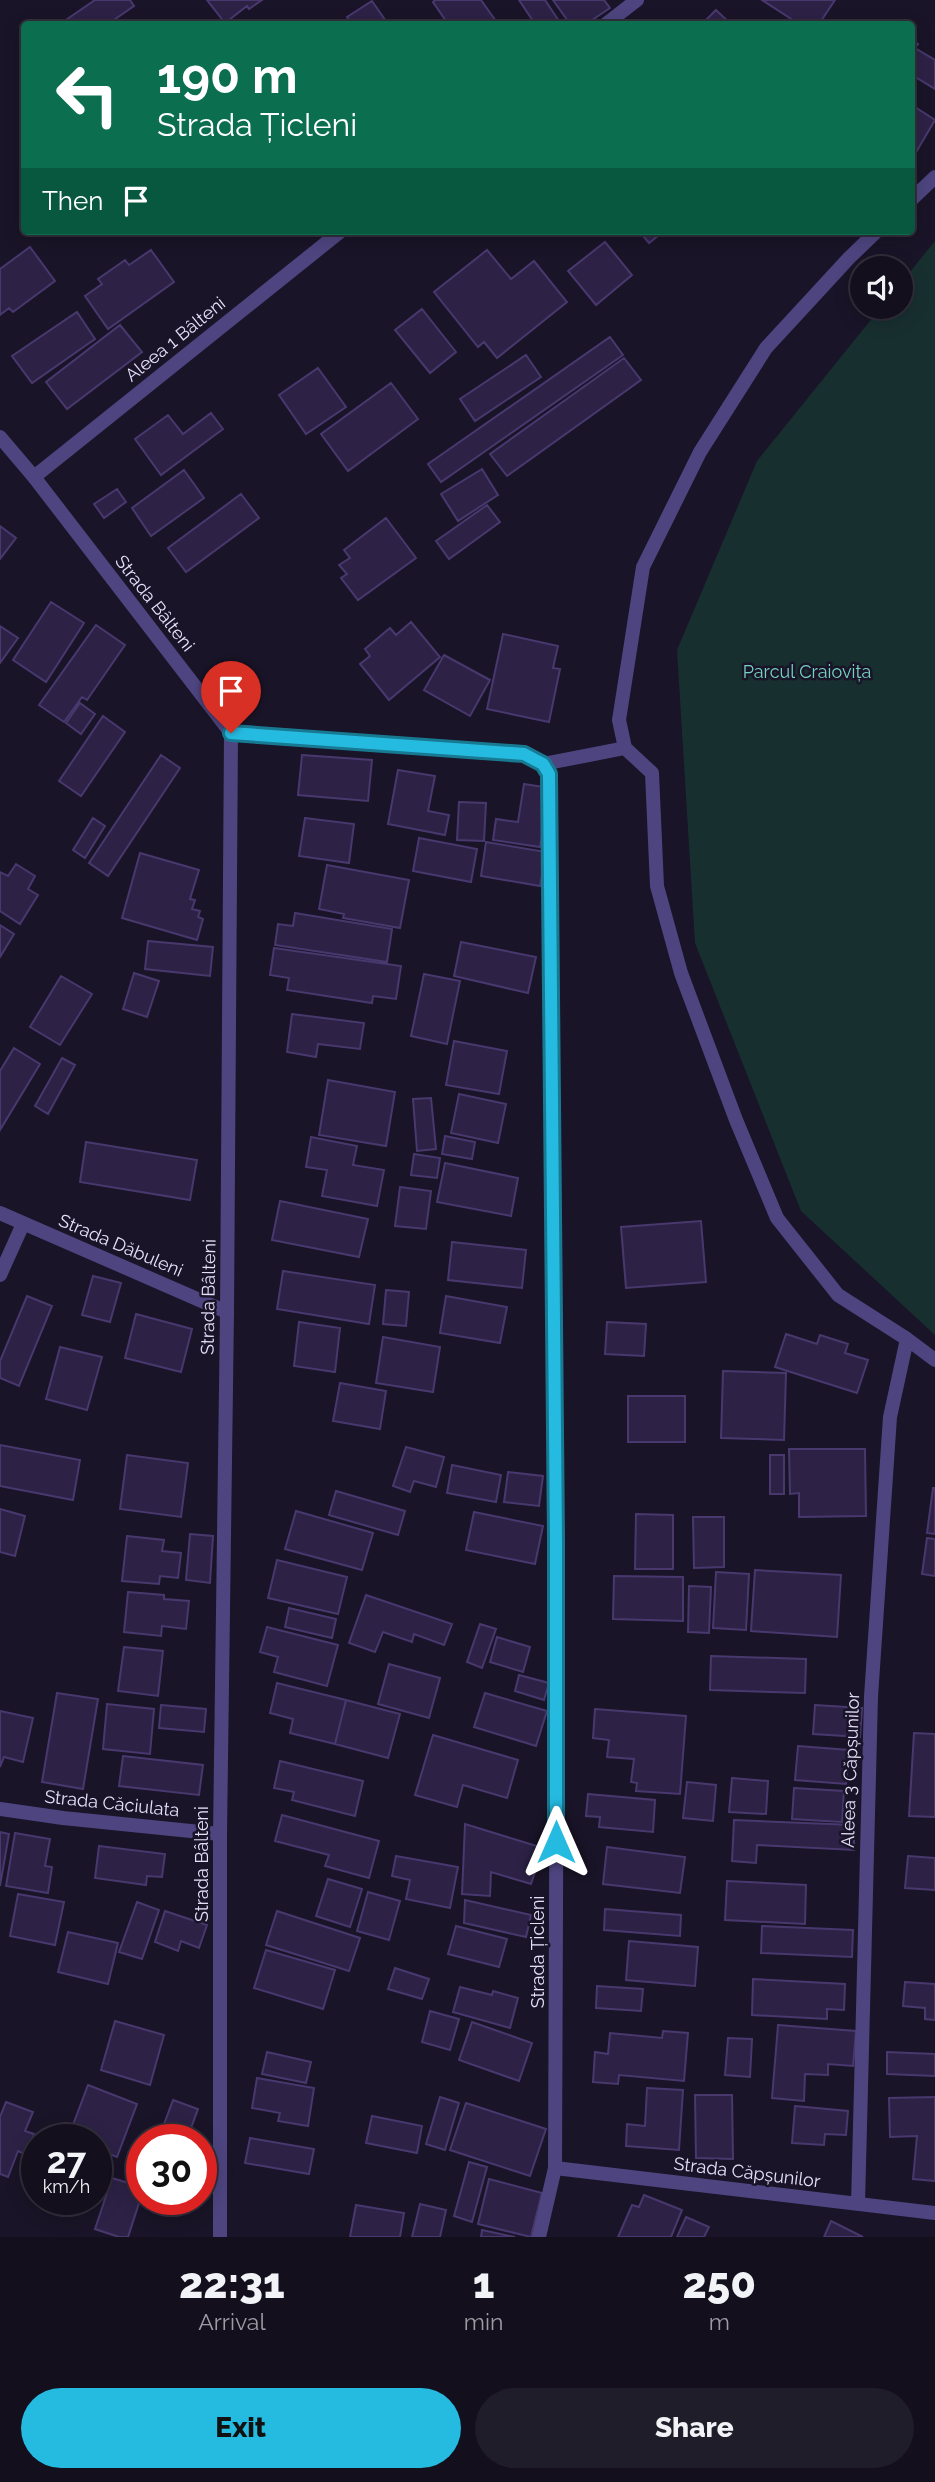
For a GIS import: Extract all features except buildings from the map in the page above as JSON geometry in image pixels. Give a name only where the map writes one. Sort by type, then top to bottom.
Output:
[{"type":"street","points":[[610,21],[635,1]]},
{"type":"street","points":[[915,196],[935,177]]},
{"type":"street","name":"Aleea 1 Bâlteni","points":[[34,477],[336,235]]},
{"type":"street","points":[[873,235],[766,348],[701,452],[643,567],[619,720],[625,748],[652,773],[657,886],[681,973],[736,1119],[778,1218],[838,1295],[935,1360]]},
{"type":"street","name":"Strada Bâlteni","points":[[0,437],[34,477],[231,733],[220,1834],[220,2237]]},
{"type":"street","points":[[231,733],[524,754],[543,764],[625,748]]},
{"type":"street","name":"Strada Țicleni","points":[[539,2237],[555,2168],[557,1638],[551,786],[549,774],[543,764]]},
{"type":"street","name":"Strada Dăbuleni","points":[[0,1213],[227,1312]]},
{"type":"street","points":[[0,1275],[23,1224]]},
{"type":"street","name":"Aleea 3 Căpșunilor","points":[[858,2204],[871,1696],[890,1417],[907,1339]]},
{"type":"street","name":"Strada Căciulata","points":[[0,1809],[220,1834]]},
{"type":"street","name":"Strada Căpșunilor","points":[[555,2168],[935,2213]]},
{"type":"green space","name":"Parcul Craiovița","points":[[935,241],[935,1335],[801,1211],[695,943],[677,650],[757,461],[872,319],[913,319],[913,268]]},
{"type":"route","points":[[231,733],[524,754],[543,764],[549,774],[556,1842]]}]
